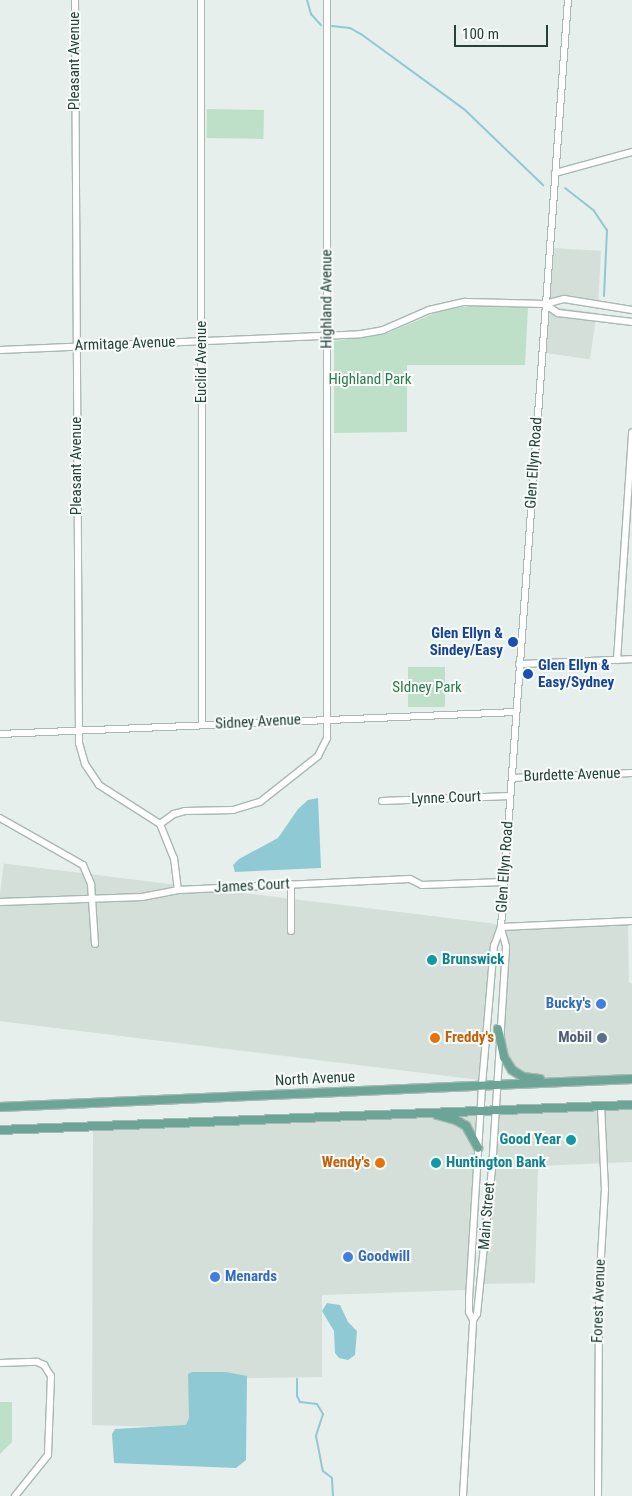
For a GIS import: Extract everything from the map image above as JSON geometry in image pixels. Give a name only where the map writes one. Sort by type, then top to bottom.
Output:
[{"type":"main road","points":[[498,1029],[504,1057],[512,1070],[523,1077],[585,1081]]},
{"type":"main road","name":"North Avenue","points":[[0,1107],[632,1079]]},
{"type":"main road","points":[[0,1130],[632,1105]]},
{"type":"main road","points":[[415,1114],[456,1120],[466,1126],[478,1148]]},
{"type":"street","name":"Pleasant Avenue","points":[[75,0],[79,730],[83,758],[99,785],[160,824]]},
{"type":"street","name":"Euclid Avenue","points":[[201,0],[202,725]]},
{"type":"street","name":"Highland Avenue","points":[[160,824],[174,814],[185,811],[243,808],[268,798],[318,756],[327,738],[327,0]]},
{"type":"street","name":"Glen Ellyn Road","points":[[481,1110],[494,946],[501,927],[544,304],[568,0]]},
{"type":"street","points":[[555,174],[632,152]]},
{"type":"street","name":"Armitage Avenue","points":[[0,350],[328,336],[383,330],[429,310],[465,302],[544,304],[564,299],[632,310]]},
{"type":"street","name":"Armitage Avenue","points":[[544,304],[558,313],[632,322]]},
{"type":"street","points":[[617,660],[632,432]]},
{"type":"street","points":[[519,664],[632,659]]},
{"type":"street","name":"Sidney Avenue","points":[[0,734],[516,712]]},
{"type":"street","name":"Burdette Avenue","points":[[512,778],[632,773]]},
{"type":"street","name":"Lynne Court","points":[[382,801],[510,796]]},
{"type":"street","points":[[0,818],[83,866],[89,877],[94,899],[95,944]]},
{"type":"street","points":[[160,824],[174,858],[178,890]]},
{"type":"street","name":"James Court","points":[[0,902],[142,897],[178,890],[410,879],[422,885],[504,882]]},
{"type":"street","points":[[291,884],[291,931]]},
{"type":"street","points":[[501,927],[632,921]]},
{"type":"street","name":"Glen Ellyn Road","points":[[495,1110],[498,1029],[506,946],[501,927]]},
{"type":"street","name":"Forest Avenue","points":[[598,1496],[599,1290],[605,1190],[601,1106]]},
{"type":"street","name":"Main Street","points":[[463,1496],[473,1320],[469,1312],[481,1110]]},
{"type":"street","name":"Main Street","points":[[473,1320],[478,1314],[495,1110]]},
{"type":"street","points":[[0,1363],[37,1362],[44,1364],[51,1376],[48,1455],[15,1496]]},
{"type":"shaded area","points":[[550,248],[601,251],[598,305],[547,302]]},
{"type":"shaded area","points":[[548,306],[597,313],[590,359],[541,353]]},
{"type":"shaded area","points":[[4,863],[497,924],[478,1080],[0,1021],[0,894]]},
{"type":"shaded area","points":[[628,923],[629,982],[632,984],[632,1077],[548,1077],[525,1075],[514,1069],[507,1055],[501,1028],[503,928]]},
{"type":"shaded area","points":[[632,1108],[632,1162],[538,1166],[535,1283],[481,1284],[497,1114]]},
{"type":"shaded area","points":[[477,1114],[466,1290],[322,1295],[322,1377],[201,1379],[199,1428],[92,1425],[93,1131]]},
{"type":"green space","points":[[207,109],[264,110],[263,139],[206,138]]},
{"type":"green space","name":"Highland Park","points":[[480,304],[528,308],[525,365],[407,365],[407,432],[334,433],[334,341],[388,333],[440,311]]},
{"type":"green space","name":"SIdney Park","points":[[408,667],[445,667],[445,707],[408,707]]},
{"type":"green space","points":[[0,1402],[12,1402],[12,1442],[0,1454]]},
{"type":"water","points":[[318,798],[321,868],[235,872],[233,865],[239,859],[278,838],[298,809],[308,800]]},
{"type":"water","points":[[327,1303],[340,1305],[348,1322],[357,1331],[355,1355],[348,1360],[339,1358],[335,1353],[334,1331],[322,1311]]},
{"type":"water","points":[[192,1372],[226,1372],[247,1376],[246,1460],[236,1468],[114,1463],[112,1434],[115,1429],[186,1425],[189,1418],[188,1374]]},
{"type":"waterway","points":[[307,0],[311,14],[321,25]]},
{"type":"waterway","points":[[332,26],[350,28],[361,34],[464,109],[543,185]]},
{"type":"waterway","points":[[565,188],[594,211],[607,230],[604,296]]},
{"type":"waterway","points":[[297,1379],[297,1396],[300,1402],[317,1404],[323,1414],[316,1436],[323,1471],[332,1478],[333,1496]]},
{"type":"place","name":"Glen Ellyn & Sindey/Easy","points":[[513,642]]},
{"type":"place","name":"Glen Ellyn & Easy/Sydney","points":[[528,674]]},
{"type":"place","name":"Brunswick","points":[[432,960]]},
{"type":"place","name":"Bucky's","points":[[601,1004]]},
{"type":"place","name":"Freddy's","points":[[435,1038]]},
{"type":"place","name":"Mobil","points":[[602,1038]]},
{"type":"place","name":"Good Year","points":[[571,1140]]},
{"type":"place","name":"Wendy's","points":[[380,1163]]},
{"type":"place","name":"Huntington Bank","points":[[436,1163]]},
{"type":"place","name":"Goodwill","points":[[348,1257]]},
{"type":"place","name":"Menards","points":[[215,1277]]}]
